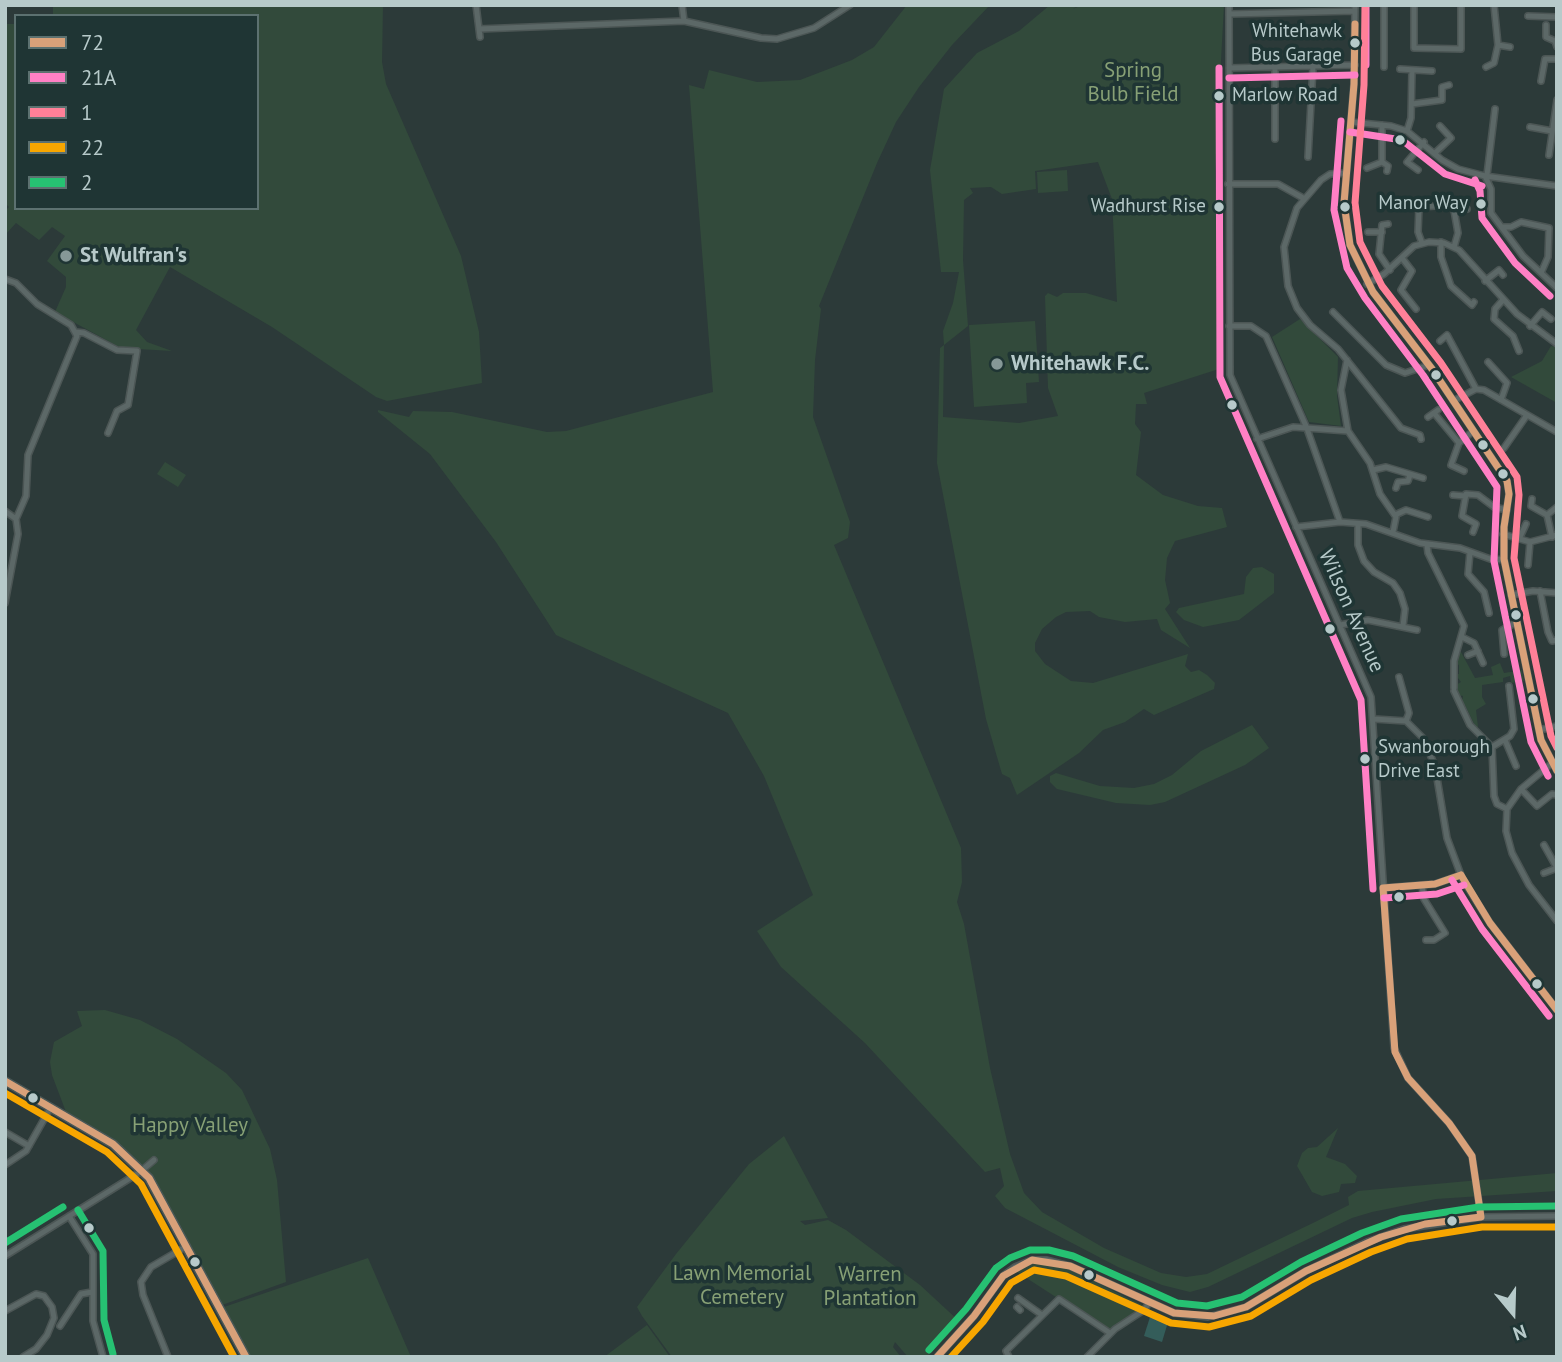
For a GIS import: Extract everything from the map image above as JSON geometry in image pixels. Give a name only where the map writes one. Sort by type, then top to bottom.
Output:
[{"type":"main road","points":[[5,1081],[116,1146],[142,1170],[156,1188],[246,1357]]},
{"type":"street","points":[[476,5],[480,37]]},
{"type":"street","points":[[682,5],[684,21]]},
{"type":"street","points":[[479,29],[684,21],[777,39],[814,28],[850,5]]},
{"type":"street","name":"Wilson Avenue","points":[[1229,5],[1230,374],[1370,694],[1374,719],[1395,1052],[1408,1078],[1449,1123],[1472,1156],[1481,1217]]},
{"type":"street","points":[[1384,5],[1384,67]]},
{"type":"street","points":[[1414,5],[1414,48],[1461,48],[1461,5]]},
{"type":"street","points":[[1491,67],[1498,45],[1494,5]]},
{"type":"street","points":[[1229,14],[1355,8],[1355,65],[1346,173],[1346,225],[1352,251],[1367,284],[1429,365],[1472,432],[1505,475],[1509,489],[1503,534],[1504,559],[1539,730],[1551,764],[1557,771]]},
{"type":"street","points":[[1528,16],[1557,17]]},
{"type":"street","points":[[1546,25],[1546,37],[1556,43]]},
{"type":"street","points":[[1498,45],[1510,47]]},
{"type":"street","points":[[1541,81],[1546,51]]},
{"type":"street","points":[[1545,59],[1557,59]]},
{"type":"street","points":[[1229,68],[1355,65]]},
{"type":"street","points":[[1308,157],[1313,66]]},
{"type":"street","points":[[1275,68],[1275,139]]},
{"type":"street","points":[[1400,69],[1432,71]]},
{"type":"street","points":[[1407,131],[1412,104],[1412,71]]},
{"type":"street","points":[[1442,100],[1444,84]]},
{"type":"street","points":[[1412,104],[1442,100],[1449,106]]},
{"type":"street","points":[[1549,155],[1554,101]]},
{"type":"street","points":[[1495,108],[1486,176],[1490,185],[1490,211],[1534,267],[1557,288]]},
{"type":"street","points":[[1351,122],[1407,131],[1454,167],[1486,176],[1557,186]]},
{"type":"street","points":[[1381,162],[1382,125]]},
{"type":"street","points":[[1435,153],[1451,138],[1440,126]]},
{"type":"street","points":[[1530,127],[1552,131]]},
{"type":"street","points":[[1418,170],[1404,161],[1424,142]]},
{"type":"street","points":[[1367,168],[1381,162],[1388,165],[1388,171]]},
{"type":"street","points":[[1346,173],[1328,175],[1303,198],[1291,220],[1285,240],[1285,273],[1288,286],[1303,316],[1348,360],[1401,428],[1420,435],[1421,439]]},
{"type":"street","points":[[1490,185],[1503,177]]},
{"type":"street","points":[[1228,184],[1278,184],[1303,198]]},
{"type":"street","points":[[1422,243],[1419,208],[1435,206]]},
{"type":"street","points":[[1454,247],[1458,233],[1454,210],[1467,209]]},
{"type":"street","points":[[1502,227],[1511,227],[1521,222],[1549,228],[1548,257],[1542,264],[1534,267]]},
{"type":"street","points":[[1388,224],[1382,225],[1380,254],[1390,270]]},
{"type":"street","points":[[1409,225],[1420,224]]},
{"type":"street","points":[[1509,237],[1511,227]]},
{"type":"street","points":[[1368,232],[1382,232]]},
{"type":"street","points":[[1367,284],[1390,270],[1422,243],[1441,242],[1454,247],[1502,301],[1530,326],[1557,344]]},
{"type":"street","points":[[1441,242],[1441,257],[1451,286],[1472,305],[1474,302]]},
{"type":"street","points":[[1402,258],[1412,270],[1401,290],[1416,309]]},
{"type":"street","points":[[1541,273],[1542,264]]},
{"type":"street","points":[[1485,281],[1499,270]]},
{"type":"street","points":[[1401,271],[1406,278]]},
{"type":"street","points":[[5,279],[18,285],[37,304],[69,323],[76,332],[85,333],[117,350],[137,351],[128,405],[117,411],[108,433]]},
{"type":"street","points":[[1502,301],[1495,309],[1494,319],[1513,336],[1519,351]]},
{"type":"street","points":[[1530,326],[1540,310],[1550,319]]},
{"type":"street","points":[[1337,314],[1377,359],[1396,370],[1407,373],[1429,365]]},
{"type":"street","points":[[1229,326],[1251,326],[1266,336],[1306,426],[1340,522]]},
{"type":"street","points":[[6,598],[18,534],[16,519],[26,496],[28,455],[76,332]]},
{"type":"street","points":[[1440,341],[1447,335],[1476,389]]},
{"type":"street","points":[[1455,348],[1462,345]]},
{"type":"street","points":[[1348,360],[1341,390],[1348,431],[1373,470],[1380,494],[1395,515],[1397,521],[1393,532]]},
{"type":"street","points":[[1489,362],[1498,365],[1507,383],[1501,400]]},
{"type":"street","points":[[1453,401],[1476,389],[1484,390],[1557,432]]},
{"type":"street","points":[[1433,413],[1459,443]]},
{"type":"street","points":[[1509,446],[1527,415]]},
{"type":"street","points":[[1257,439],[1283,428],[1306,426],[1348,431]]},
{"type":"street","points":[[1395,434],[1401,428]]},
{"type":"street","points":[[1451,465],[1459,443],[1472,432]]},
{"type":"street","points":[[1442,461],[1464,471]]},
{"type":"street","points":[[1373,470],[1386,467],[1423,478]]},
{"type":"street","points":[[1396,488],[1398,482],[1408,481],[1410,475]]},
{"type":"street","points":[[1483,498],[1485,490]]},
{"type":"street","points":[[1453,495],[1465,496],[1469,493],[1483,498],[1496,508],[1507,510]]},
{"type":"street","points":[[1465,496],[1463,517],[1479,525],[1473,532]]},
{"type":"street","points":[[1503,534],[1530,542],[1555,536],[1547,515],[1531,506],[1532,499]]},
{"type":"street","points":[[1547,515],[1557,507]]},
{"type":"street","points":[[1395,515],[1404,510],[1428,517]]},
{"type":"street","points":[[5,511],[16,519]]},
{"type":"street","points":[[1296,527],[1340,522],[1358,524],[1393,532],[1427,545],[1470,552],[1493,560],[1504,559]]},
{"type":"street","points":[[1358,524],[1358,545],[1364,561],[1374,572],[1394,584],[1401,593],[1405,609],[1403,626]]},
{"type":"street","points":[[1520,537],[1526,524]]},
{"type":"street","points":[[1528,565],[1530,542]]},
{"type":"street","points":[[1427,545],[1428,554],[1461,617],[1462,637],[1454,661],[1457,680],[1454,690],[1470,725],[1492,747],[1494,799],[1498,805],[1507,809]]},
{"type":"street","points":[[1470,552],[1468,574],[1486,599],[1489,613]]},
{"type":"street","points":[[1511,595],[1540,591],[1557,593]]},
{"type":"street","points":[[1540,591],[1552,641],[1557,640]]},
{"type":"street","points":[[1486,599],[1494,598]]},
{"type":"street","points":[[1340,625],[1368,620],[1419,631]]},
{"type":"street","points":[[1504,654],[1499,647],[1502,630],[1517,622]]},
{"type":"street","points":[[1462,637],[1472,641],[1483,663]]},
{"type":"street","points":[[1468,655],[1478,651]]},
{"type":"street","points":[[1402,681],[1409,713],[1406,721]]},
{"type":"street","points":[[1492,747],[1505,740],[1514,727],[1509,686]]},
{"type":"street","points":[[1503,704],[1511,703]]},
{"type":"street","points":[[1374,719],[1406,721],[1418,731],[1431,755],[1447,838],[1461,875],[1481,909],[1557,1010]]},
{"type":"street","points":[[1539,730],[1557,726]]},
{"type":"street","points":[[1505,740],[1517,761]]},
{"type":"street","points":[[1551,764],[1521,789],[1507,809],[1506,831],[1510,848],[1529,885],[1557,921]]},
{"type":"street","points":[[1521,789],[1542,813]]},
{"type":"street","points":[[1537,806],[1552,794],[1557,795]]},
{"type":"street","points":[[1544,845],[1557,868],[1544,873]]},
{"type":"street","points":[[1383,888],[1422,886],[1461,875]]},
{"type":"street","points":[[1422,886],[1423,897],[1446,936],[1426,940]]},
{"type":"street","points":[[1549,912],[1557,907]]},
{"type":"street","points":[[1548,999],[1554,994]]},
{"type":"street","points":[[5,1165],[22,1155],[51,1107]]},
{"type":"street","points":[[5,1132],[29,1146]]},
{"type":"street","points":[[5,1256],[154,1160]]},
{"type":"street","points":[[69,1216],[93,1254],[93,1321],[103,1357]]},
{"type":"street","points":[[937,1357],[974,1316],[1003,1276],[1032,1260],[1047,1260],[1070,1266],[1149,1303],[1174,1313],[1195,1317],[1231,1313],[1259,1300],[1306,1271],[1381,1237],[1425,1224],[1481,1217],[1557,1216]]},
{"type":"street","points":[[168,1357],[143,1295],[141,1282],[151,1267],[187,1247]]},
{"type":"street","points":[[60,1325],[62,1315],[81,1294],[92,1292]]},
{"type":"street","points":[[5,1311],[36,1294],[47,1298],[52,1307],[54,1318],[47,1335],[36,1349],[23,1357]]},
{"type":"street","points":[[1018,1298],[1042,1315]]},
{"type":"street","points":[[1009,1357],[1006,1351],[1059,1299],[1110,1333]]},
{"type":"street","points":[[1018,1309],[1024,1303]]},
{"type":"street","points":[[1088,1356],[1110,1333],[1144,1310],[1149,1303]]},
{"type":"green space","points":[[53,5],[383,5],[382,62],[386,84],[461,256],[479,332],[482,383],[387,401],[376,397],[272,327],[170,267],[136,330],[147,342],[172,351],[121,348],[55,312],[66,287],[66,277],[47,261],[65,236],[52,227],[39,240],[16,223],[5,235],[5,211],[9,207],[5,203],[5,24],[14,24],[14,210],[259,210],[259,14],[53,14]]},
{"type":"green space","points":[[907,5],[990,5],[952,45],[919,87],[896,122],[877,163],[819,306],[821,309],[815,360],[813,417],[850,522],[848,538],[834,545],[961,848],[962,882],[957,902],[964,924],[990,1068],[1010,1154],[1024,1193],[1042,1212],[1104,1248],[1161,1273],[1186,1277],[1207,1274],[1349,1205],[1348,1197],[1358,1191],[1557,1173],[1557,1191],[1436,1199],[1372,1212],[1352,1218],[1208,1287],[1190,1292],[1162,1285],[1118,1267],[1005,1208],[995,1196],[1004,1186],[1000,1168],[985,1172],[865,1043],[781,967],[757,931],[813,895],[764,776],[728,713],[556,635],[496,542],[430,454],[378,412],[409,417],[413,411],[452,412],[547,432],[566,431],[713,392],[689,85],[704,89],[709,70],[757,82],[800,80],[852,60],[874,47]]},
{"type":"green space","name":"Spring Bulb Field","points":[[1050,5],[1079,5],[1073,9],[1082,5],[1224,5],[1215,172],[1222,368],[1144,393],[1147,404],[1136,404],[1135,424],[1141,432],[1136,475],[1163,495],[1198,506],[1222,508],[1227,527],[1175,541],[1167,558],[1165,580],[1170,603],[1165,609],[1190,648],[1161,630],[1157,619],[1125,622],[1099,617],[1090,611],[1066,612],[1056,617],[1042,629],[1035,643],[1035,651],[1045,664],[1071,681],[1093,683],[1188,654],[1185,666],[1191,672],[1199,670],[1207,675],[1215,683],[1214,689],[1154,715],[1144,709],[1125,722],[1103,730],[1079,753],[1017,795],[1010,778],[1002,774],[986,719],[937,463],[940,348],[944,345],[943,331],[953,303],[959,272],[941,272],[930,170],[944,89],[977,53],[1019,31]],"holes":[[[1098,162],[1112,199],[1117,302],[1086,293],[1063,293],[1057,297],[1048,293],[1045,296],[1048,388],[1058,416],[1019,423],[943,417],[944,345],[968,326],[963,260],[964,200],[973,193],[970,188],[991,187],[1002,194],[1036,189],[1035,171]]]},
{"type":"green space","points":[[1067,170],[1068,191],[1038,193],[1037,172]]},
{"type":"green space","points":[[1300,319],[1338,357],[1337,396],[1341,426],[1309,422],[1272,337]]},
{"type":"green space","points":[[1035,321],[1039,382],[1026,383],[1027,403],[974,407],[969,325]]},
{"type":"green space","points":[[1551,346],[1557,347],[1557,403],[1511,377],[1542,361]]},
{"type":"green space","points":[[165,462],[186,475],[178,487],[157,474]]},
{"type":"green space","points":[[1262,567],[1274,574],[1274,593],[1239,620],[1203,627],[1184,620],[1176,612],[1179,608],[1244,594],[1246,577],[1253,568]]},
{"type":"green space","points":[[1461,652],[1475,678],[1493,675],[1491,667],[1500,663],[1504,673],[1522,670],[1524,681],[1511,683],[1510,676],[1503,678],[1503,682],[1482,685],[1482,697],[1486,704],[1476,710],[1476,728],[1465,705],[1461,706],[1463,696],[1457,695],[1456,685],[1461,682],[1455,674],[1459,674],[1457,653]]},
{"type":"green space","points":[[1252,725],[1269,748],[1245,765],[1165,802],[1150,805],[1116,803],[1057,789],[1050,782],[1050,776],[1056,773],[1100,786],[1134,788],[1154,784],[1172,775],[1201,751]]},
{"type":"green space","name":"Happy Valley","points":[[105,1010],[140,1020],[177,1039],[226,1073],[242,1090],[270,1149],[277,1180],[286,1282],[222,1305],[150,1174],[122,1147],[66,1112],[52,1075],[50,1062],[54,1042],[82,1026],[77,1011]]},
{"type":"green space","points":[[1338,1128],[1326,1157],[1345,1164],[1357,1176],[1355,1183],[1341,1184],[1339,1192],[1322,1196],[1312,1192],[1297,1166],[1302,1153],[1308,1148],[1317,1147]]},
{"type":"green space","name":"Lawn Memorial Cemetery","points":[[784,1136],[828,1218],[800,1221],[805,1225],[828,1220],[846,1230],[920,1285],[960,1322],[927,1357],[908,1357],[895,1342],[893,1347],[901,1357],[672,1357],[642,1316],[637,1307],[676,1254],[749,1164]]},
{"type":"green space","points":[[368,1258],[411,1357],[249,1357],[224,1307]]},
{"type":"green space","points":[[1039,1262],[1067,1268],[1146,1307],[1110,1332],[1014,1270]]},
{"type":"green space","points":[[647,1325],[670,1357],[604,1357]]},
{"type":"water","points":[[1150,1317],[1168,1322],[1162,1342],[1144,1336]]},
{"type":"transit line","name":"1","points":[[1365,5],[1364,85],[1355,203],[1360,242],[1382,286],[1441,363],[1517,477],[1519,495],[1514,558],[1551,736],[1557,748]]},
{"type":"transit line","name":"21A","points":[[1366,5],[1366,65]]},
{"type":"transit line","name":"72","points":[[1355,24],[1354,84],[1344,203],[1350,245],[1373,292],[1432,369],[1507,481],[1509,494],[1504,527],[1504,559],[1541,740],[1557,771]]},
{"type":"transit line","name":"21A","points":[[1219,68],[1220,377],[1361,700],[1373,889]]},
{"type":"transit line","name":"21A","points":[[1229,78],[1355,75]]},
{"type":"transit line","name":"21A","points":[[1341,121],[1334,210],[1347,268],[1365,298],[1423,375],[1497,487],[1494,561],[1531,742],[1548,776]]},
{"type":"transit line","name":"21A","points":[[1350,132],[1402,140],[1445,174],[1482,186]]},
{"type":"transit line","name":"21A","points":[[1475,180],[1480,191],[1482,218],[1515,263],[1550,296]]},
{"type":"transit line","name":"72","points":[[1461,875],[1490,923],[1557,1010]]},
{"type":"transit line","name":"72","points":[[1383,888],[1435,884],[1461,875]]},
{"type":"transit line","name":"21A","points":[[1452,880],[1482,929],[1549,1016]]},
{"type":"transit line","name":"21A","points":[[1384,898],[1437,894],[1464,885]]},
{"type":"transit line","name":"72","points":[[1383,888],[1395,1052],[1408,1078],[1449,1123],[1472,1156],[1481,1217]]},
{"type":"transit line","name":"72","points":[[5,1081],[113,1144],[149,1178],[246,1357]]},
{"type":"transit line","name":"22","points":[[5,1093],[107,1152],[141,1184],[234,1357]]},
{"type":"transit line","name":"2","points":[[929,1350],[966,1309],[996,1268],[1010,1258],[1030,1250],[1049,1250],[1073,1256],[1177,1303],[1207,1306],[1242,1297],[1301,1262],[1362,1233],[1401,1219],[1479,1207],[1557,1206]]},
{"type":"transit line","name":"2","points":[[5,1243],[63,1207]]},
{"type":"transit line","name":"2","points":[[78,1210],[103,1251],[104,1320],[113,1354]]},
{"type":"transit line","name":"72","points":[[937,1357],[974,1316],[1003,1276],[1032,1260],[1070,1266],[1174,1313],[1214,1316],[1246,1307],[1306,1271],[1381,1237],[1425,1224],[1481,1217]]},
{"type":"transit line","name":"22","points":[[951,1357],[983,1322],[1011,1283],[1034,1270],[1066,1276],[1171,1323],[1209,1327],[1251,1316],[1311,1280],[1371,1252],[1407,1239],[1482,1227],[1557,1227]]},
{"type":"place","name":"Whitehawk Bus Garage","points":[[1355,43]]},
{"type":"place","name":"Marlow Road","points":[[1219,96]]},
{"type":"place","name":"Manor Way","points":[[1481,204]]},
{"type":"place","name":"Wadhurst Rise","points":[[1219,207]]},
{"type":"place","name":"St Wulfran's","points":[[66,256]]},
{"type":"place","name":"Whitehawk F.C.","points":[[997,364]]},
{"type":"place","name":"Swanborough Drive East","points":[[1365,759]]},
{"type":"park label","name":"Warren Plantation","points":[[870,1287]]}]
